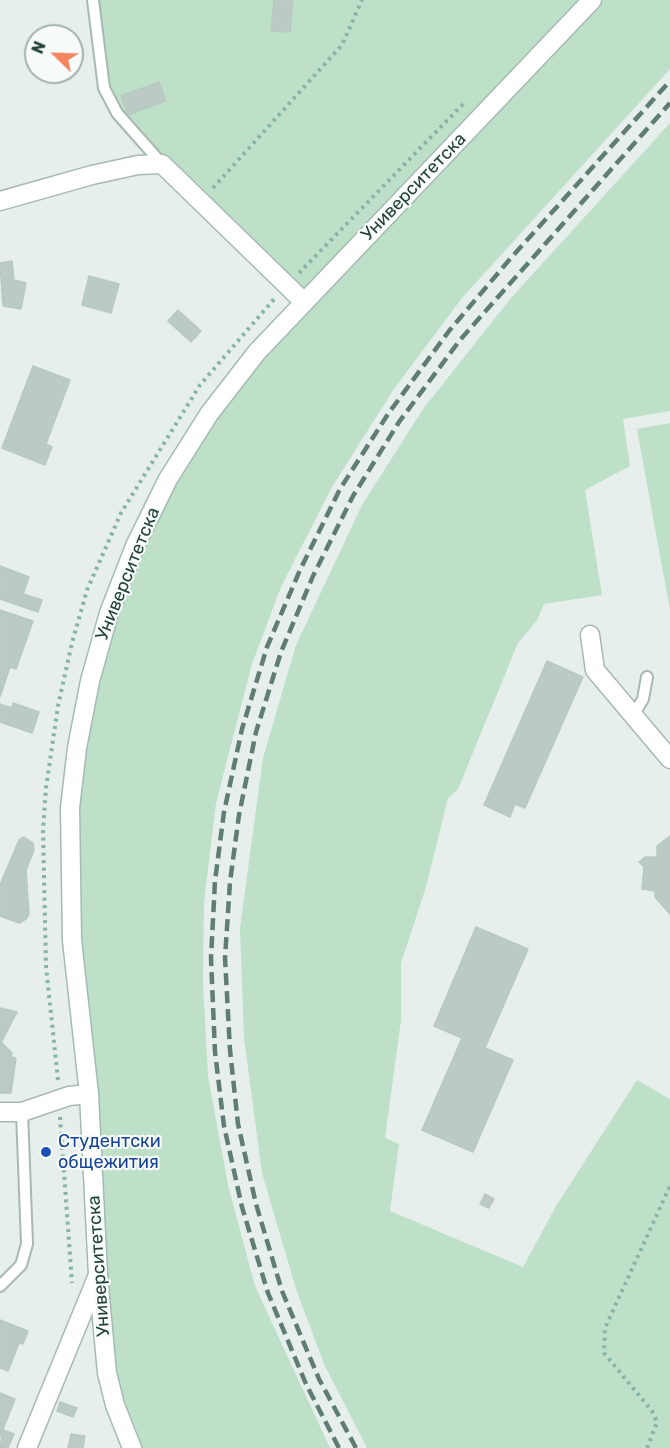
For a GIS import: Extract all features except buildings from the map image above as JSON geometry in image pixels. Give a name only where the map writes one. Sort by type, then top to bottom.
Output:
[{"type":"street","name":"Университетска","points":[[132,1448],[115,1405],[107,1373],[98,1275],[89,1094],[72,940],[70,808],[77,748],[90,681],[109,613],[135,546],[168,479],[208,414],[257,352],[592,0]]},
{"type":"street","points":[[0,201],[92,175],[138,165],[162,164],[304,302]]},
{"type":"street","points":[[590,635],[595,670],[670,759]]},
{"type":"street","points":[[0,1112],[22,1112],[59,1099],[89,1094]]},
{"type":"street","points":[[27,1448],[98,1275]]},
{"type":"lane","points":[[93,0],[104,88],[117,113],[162,164]]},
{"type":"lane","points":[[634,714],[643,699],[647,677]]},
{"type":"lane","points":[[0,1286],[21,1265],[27,1244],[22,1112]]},
{"type":"path","points":[[199,201],[297,97],[342,45],[362,0]]},
{"type":"path","points":[[72,1284],[59,1099],[46,966],[43,830],[53,741],[72,643],[87,590],[121,513],[200,385],[287,286],[466,100]]},
{"type":"path","points":[[646,1448],[657,1422],[652,1411],[604,1353],[605,1328],[670,1186]]},
{"type":"green space","points":[[93,0],[670,0],[670,69],[462,298],[394,389],[332,487],[281,587],[252,664],[216,803],[204,902],[203,983],[208,1076],[228,1185],[255,1286],[330,1448],[132,1448],[115,1405],[70,808],[90,681],[168,479],[304,302],[162,164],[104,88]]},
{"type":"green space","points":[[670,123],[670,411],[623,419],[630,466],[585,490],[602,595],[544,604],[537,620],[518,643],[458,789],[448,798],[426,887],[401,963],[401,1020],[385,1138],[399,1144],[390,1211],[523,1267],[556,1206],[637,1080],[670,1099],[670,1448],[367,1448],[324,1364],[296,1289],[262,1173],[244,1038],[240,928],[263,758],[296,645],[362,505],[423,409],[511,298]]},
{"type":"green space","points":[[670,423],[670,610],[637,429]]},
{"type":"railway","points":[[339,1448],[306,1384],[268,1293],[242,1207],[224,1126],[215,1052],[211,958],[215,881],[224,812],[242,729],[267,647],[300,570],[340,489],[388,414],[449,331],[510,259],[670,81]]},
{"type":"railway","points":[[356,1448],[319,1379],[282,1291],[256,1204],[238,1124],[230,1050],[225,958],[230,882],[239,815],[256,732],[281,652],[313,576],[353,496],[399,422],[460,340],[670,103]]},
{"type":"place","name":"Студентски общежития","points":[[46,1152]]}]
